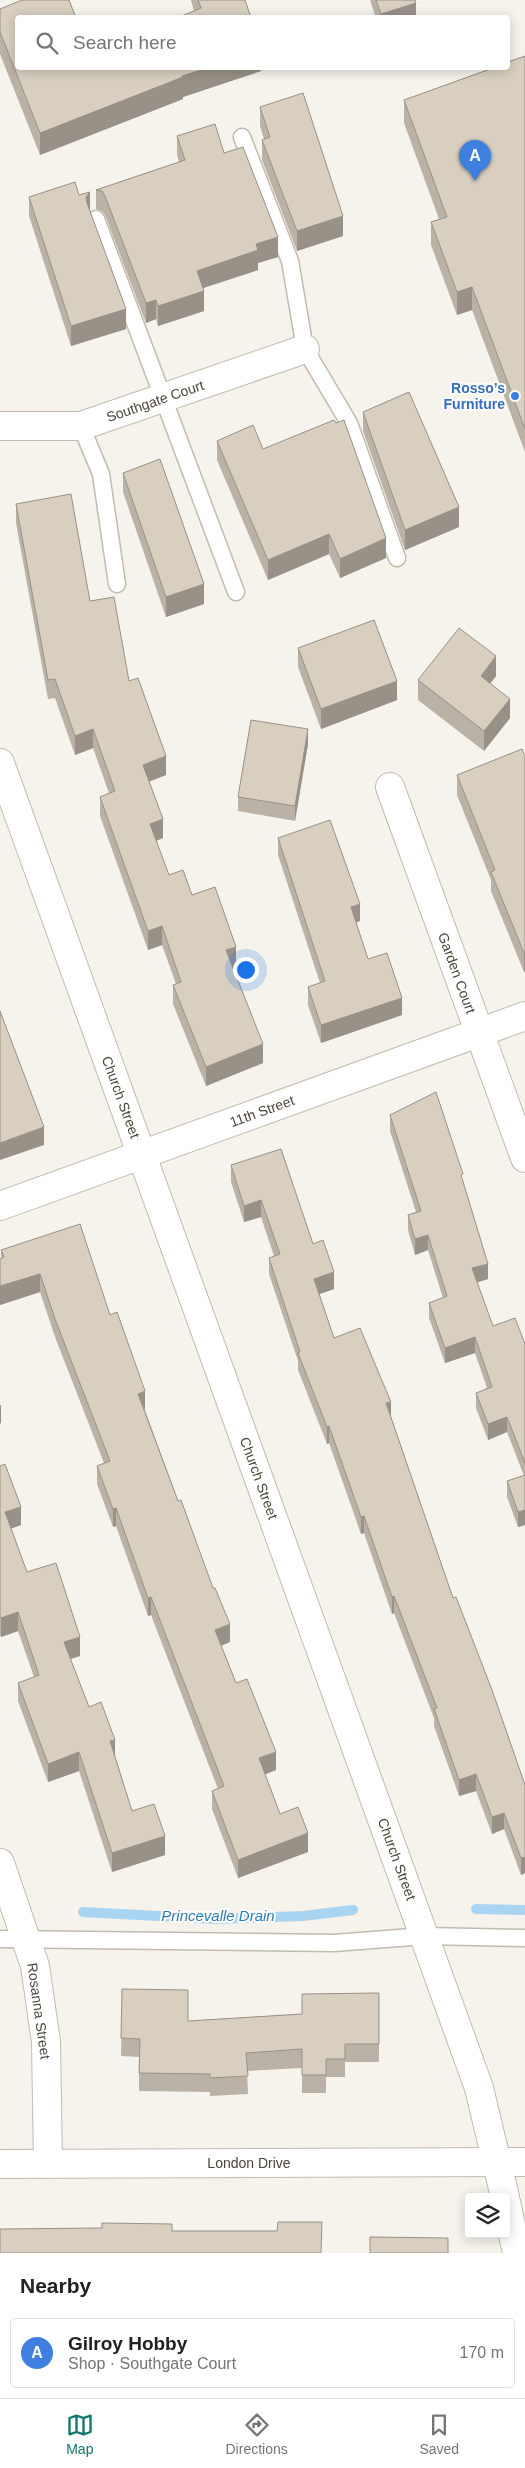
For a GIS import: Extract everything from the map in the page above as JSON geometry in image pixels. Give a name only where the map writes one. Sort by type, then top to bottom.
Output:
[{"type":"street","name":"Southgate Court","points":[[0,426],[81,426],[305,349]]},
{"type":"street","name":"Church Street","points":[[0,763],[479,2088],[504,2193]]},
{"type":"street","name":"Garden Court","points":[[390,787],[525,1158]]},
{"type":"street","name":"11th Street","points":[[0,1206],[525,1016]]},
{"type":"street","name":"Rosanna Street","points":[[0,1863],[13,1939],[35,1966],[46,2042],[48,2164]]},
{"type":"street","name":"London Drive","points":[[0,2164],[525,2162]]},
{"type":"street","points":[[510,2222],[516,2253]]},
{"type":"lane","points":[[242,137],[290,261],[305,349],[348,423],[396,558]]},
{"type":"lane","points":[[96,219],[236,592]]},
{"type":"lane","points":[[81,426],[101,474],[117,584]]},
{"type":"lane","points":[[13,1939],[334,1943],[425,1936],[525,1938]]},
{"type":"building","points":[[22,0],[69,0],[75,15],[15,15],[15,70],[0,32],[0,9]]},
{"type":"building","points":[[198,0],[245,0],[250,15],[184,15],[201,8]]},
{"type":"building","points":[[376,0],[415,0],[416,3],[381,14]]},
{"type":"building","points":[[525,56],[525,429],[472,287],[457,292],[431,222],[447,217],[404,100],[487,70],[510,70],[510,61]]},
{"type":"building","points":[[15,70],[201,70],[182,76],[40,133]]},
{"type":"building","points":[[303,93],[343,216],[297,231],[262,140],[270,137],[260,107]]},
{"type":"building","points":[[215,124],[224,153],[243,147],[278,237],[256,244],[258,250],[197,271],[204,291],[158,306],[156,300],[146,303],[105,196],[102,191],[96,190],[185,160],[177,136]]},
{"type":"building","points":[[75,182],[79,195],[90,192],[86,197],[87,203],[126,309],[71,326],[29,197]]},
{"type":"building","points":[[409,392],[459,507],[405,530],[363,412]]},
{"type":"building","points":[[334,420],[336,423],[344,420],[386,538],[340,559],[329,534],[268,560],[217,441],[253,425],[263,449]]},
{"type":"building","points":[[160,459],[204,584],[166,597],[123,473]]},
{"type":"building","points":[[71,494],[90,601],[114,597],[129,681],[138,678],[166,756],[143,765],[163,819],[150,824],[169,875],[183,870],[192,895],[215,887],[236,947],[226,950],[263,1044],[206,1067],[173,985],[181,982],[162,926],[148,931],[100,797],[115,791],[93,729],[75,736],[55,679],[48,680],[16,504]]},
{"type":"building","points":[[374,620],[397,681],[321,709],[298,648]]},
{"type":"building","points":[[459,628],[496,656],[481,676],[510,699],[484,731],[418,680]]},
{"type":"building","points":[[251,720],[308,729],[295,806],[238,797]]},
{"type":"building","points":[[522,749],[525,756],[525,953],[491,872],[495,870],[457,775]]},
{"type":"building","points":[[330,820],[360,904],[351,907],[368,959],[387,953],[402,998],[321,1025],[308,987],[325,981],[278,838]]},
{"type":"building","points":[[0,1011],[44,1127],[0,1143]]},
{"type":"building","points":[[436,1092],[463,1174],[461,1175],[488,1264],[472,1268],[493,1326],[515,1318],[525,1344],[525,1463],[507,1417],[488,1424],[476,1393],[492,1387],[475,1337],[445,1348],[429,1303],[447,1296],[428,1235],[415,1239],[408,1215],[421,1211],[390,1115]]},
{"type":"building","points":[[281,1149],[313,1244],[323,1240],[334,1272],[314,1279],[334,1338],[360,1328],[391,1402],[386,1403],[453,1598],[456,1597],[492,1690],[525,1785],[525,1857],[521,1858],[504,1813],[492,1817],[476,1774],[459,1780],[434,1709],[437,1708],[394,1596],[392,1597],[364,1516],[361,1517],[329,1426],[327,1427],[298,1353],[300,1352],[269,1258],[280,1254],[261,1200],[244,1206],[231,1165]]},
{"type":"building","points":[[80,1224],[110,1315],[117,1312],[145,1391],[138,1394],[178,1501],[181,1500],[213,1588],[215,1588],[230,1624],[215,1630],[236,1683],[247,1679],[276,1752],[259,1758],[280,1814],[298,1807],[308,1833],[238,1860],[212,1791],[224,1786],[151,1597],[148,1598],[116,1508],[113,1509],[97,1466],[110,1461],[55,1319],[40,1274],[0,1286],[0,1259],[4,1257],[1,1250]]},
{"type":"building","points":[[5,1464],[21,1507],[5,1512],[27,1572],[56,1563],[80,1637],[64,1642],[89,1707],[101,1702],[115,1740],[110,1741],[132,1811],[154,1804],[165,1836],[112,1853],[79,1752],[48,1764],[18,1683],[39,1675],[18,1612],[1,1618],[0,1616],[0,1466]]},
{"type":"building","points":[[525,1475],[525,1510],[518,1512],[507,1481]]},
{"type":"building","points":[[122,1989],[188,1990],[188,2021],[302,2014],[302,1994],[379,1993],[379,2044],[345,2044],[345,2059],[326,2059],[326,2075],[302,2075],[302,2049],[246,2053],[248,2076],[210,2078],[210,2074],[139,2073],[140,2039],[121,2038]]},
{"type":"building","points":[[278,2222],[322,2222],[321,2253],[0,2253],[0,2229],[102,2228],[102,2223],[172,2224],[172,2231],[277,2231]]},
{"type":"building","points":[[370,2237],[448,2238],[448,2253],[370,2253]]},
{"type":"waterway","name":"Princevalle Drain","points":[[476,1909],[525,1910]]},
{"type":"waterway","name":"Princevalle Drain","points":[[83,1912],[213,1919],[303,1916],[353,1910]]},
{"type":"place","name":"Gilroy Hobby","points":[[475,181]]},
{"type":"place","name":"Rosso’s Furniture","points":[[515,396]]}]
